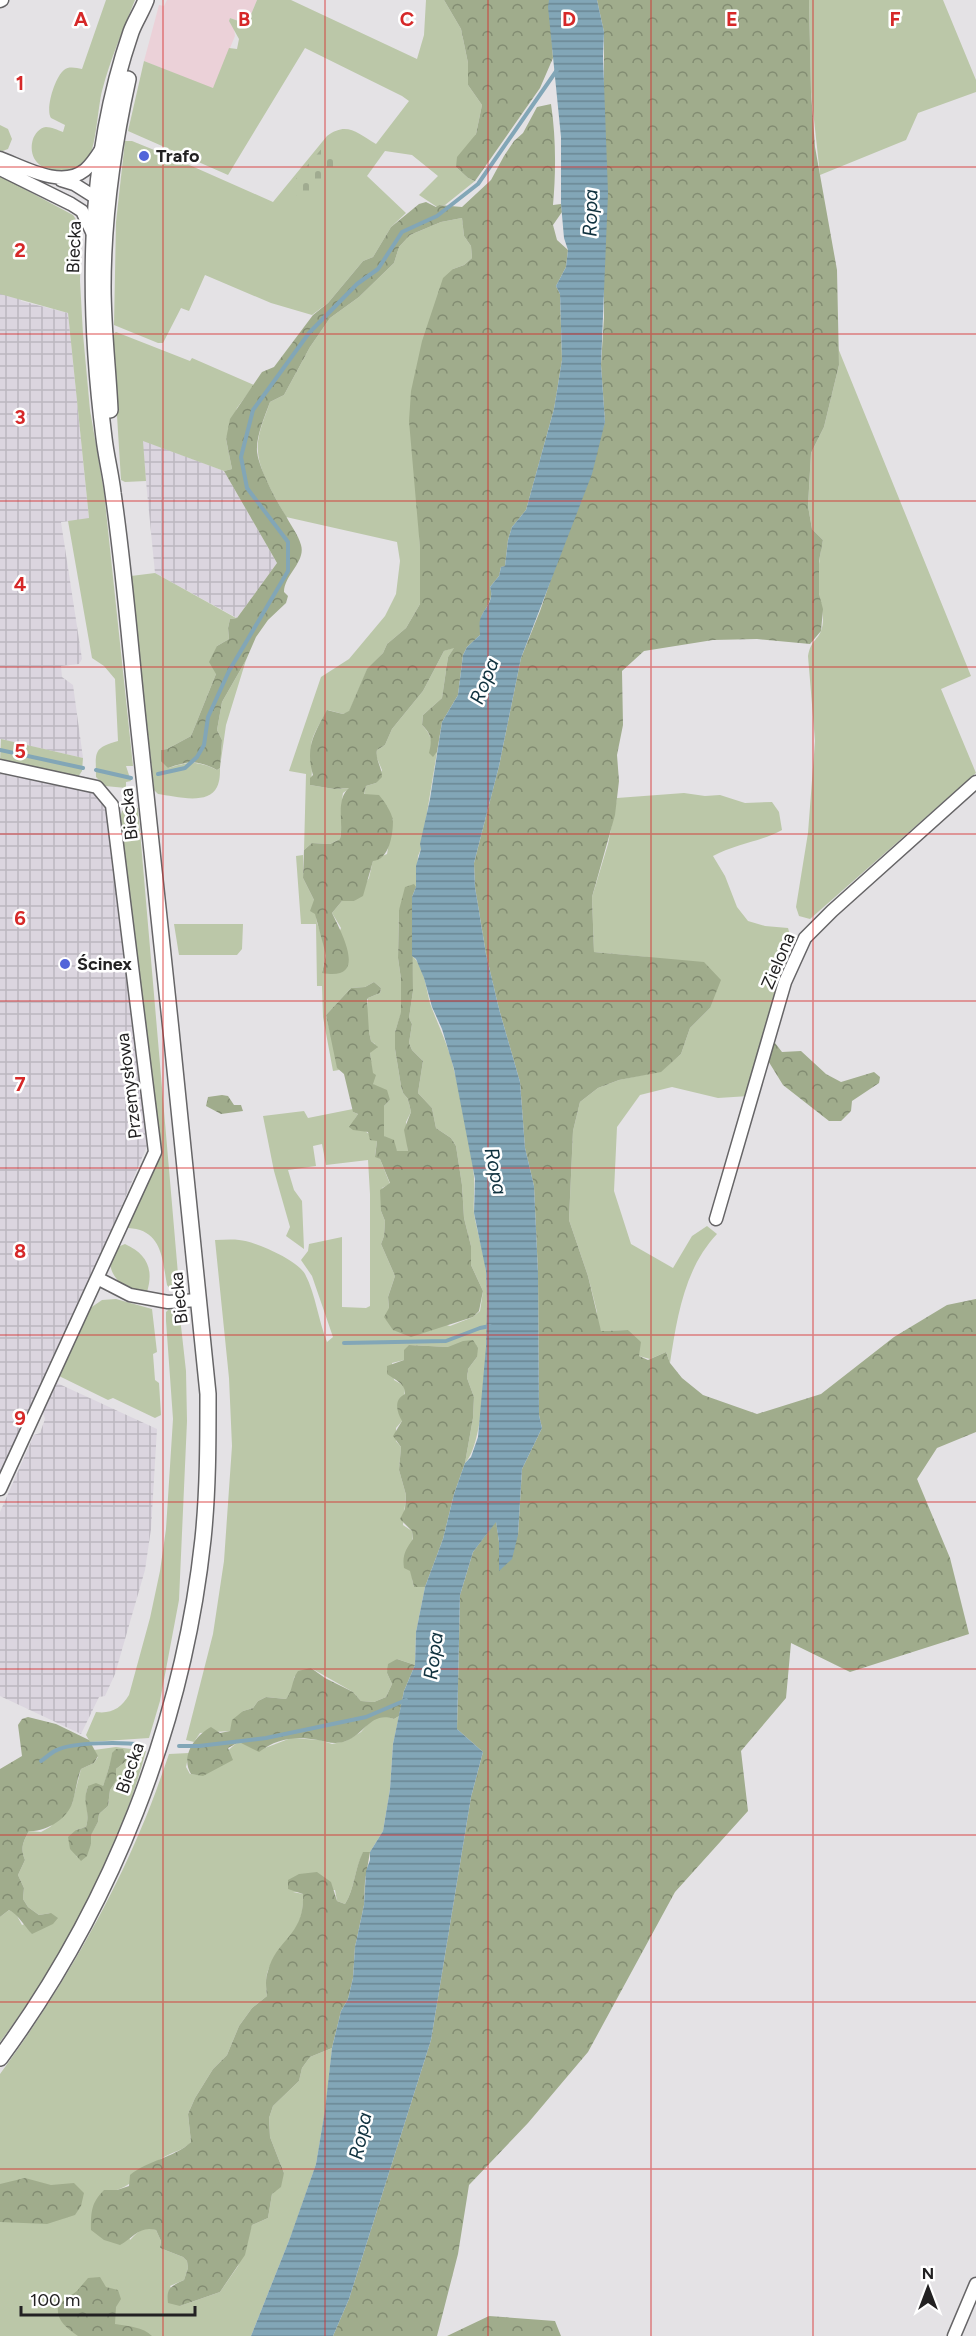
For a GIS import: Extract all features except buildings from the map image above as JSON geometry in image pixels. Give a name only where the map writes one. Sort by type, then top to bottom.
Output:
[{"type":"main road","name":"Biecka","points":[[0,2058],[76,1940],[122,1848],[147,1783],[179,1675],[202,1548],[208,1460],[208,1394],[113,493],[103,288],[103,147],[123,56],[144,4]]},
{"type":"main road","name":"Biecka","points":[[113,493],[104,442],[96,368],[92,299],[93,234],[102,201],[109,187],[117,133],[144,4]]},
{"type":"street","points":[[53,177],[70,178],[83,172],[103,147]]},
{"type":"street","points":[[0,158],[74,184],[102,201]]},
{"type":"street","points":[[0,169],[82,211],[93,234]]},
{"type":"street","points":[[71,204],[80,205],[102,201]]},
{"type":"street","name":"Przemysłowa","points":[[0,766],[97,787],[112,805],[155,1152],[0,1489]]},
{"type":"street","name":"Zielona","points":[[716,1220],[786,982],[805,938],[976,782]]},
{"type":"street","points":[[97,1278],[130,1295],[168,1302],[198,1300]]},
{"type":"street","points":[[954,2336],[976,2284]]},
{"type":"shaded area","points":[[167,0],[257,0],[247,24],[230,18],[235,36],[213,89],[144,61],[159,5],[164,6]]},
{"type":"shaded area","points":[[0,194],[21,301],[68,313],[89,519],[61,522],[82,659],[79,664],[61,666],[62,677],[73,685],[83,758],[0,739]]},
{"type":"shaded area","points":[[142,440],[224,471],[277,563],[237,618],[155,573]]},
{"type":"shaded area","points":[[0,774],[96,793],[108,809],[147,1146],[86,1290],[0,1478]]},
{"type":"shaded area","points":[[57,1383],[157,1429],[151,1529],[145,1570],[115,1674],[105,1696],[99,1697],[81,1734],[0,1696],[0,1512],[34,1435],[40,1433],[45,1419],[42,1409]]},
{"type":"green space","points":[[106,0],[135,0],[105,79],[91,154],[81,166],[71,170],[61,172],[51,170],[35,160],[32,151],[33,139],[39,130],[46,127],[63,132],[65,125],[51,118],[49,114],[52,93],[57,79],[64,70],[82,69]]},
{"type":"green space","points":[[257,0],[291,0],[417,59],[424,35],[426,0],[444,0],[461,29],[468,63],[468,85],[482,105],[476,134],[456,167],[475,181],[445,205],[437,207],[419,195],[438,176],[412,155],[385,151],[367,176],[406,213],[391,227],[373,257],[363,261],[328,303],[312,315],[271,303],[205,275],[189,311],[181,308],[163,343],[158,343],[114,325],[116,222],[125,141],[132,141],[169,156],[273,202],[327,136],[340,129],[346,129],[376,144],[409,101],[305,48],[228,175],[128,131],[144,61],[213,88],[229,48],[237,49],[239,39],[229,21],[230,18],[247,24]]},
{"type":"green space","points":[[444,0],[549,0],[553,58],[540,88],[475,181],[456,167],[457,157],[476,134],[482,105],[468,85],[468,63],[461,29]]},
{"type":"green space","points":[[597,0],[809,0],[815,147],[837,270],[839,365],[824,427],[811,453],[808,506],[812,529],[823,540],[819,561],[819,594],[823,609],[821,631],[810,644],[757,639],[713,640],[644,651],[622,671],[623,725],[617,755],[619,781],[615,815],[592,897],[594,952],[704,962],[721,980],[710,1008],[690,1028],[681,1054],[661,1072],[619,1080],[598,1088],[580,1102],[573,1131],[569,1220],[588,1276],[601,1331],[628,1330],[641,1342],[639,1356],[648,1360],[666,1352],[670,1363],[682,1378],[703,1395],[757,1414],[821,1394],[894,1337],[947,1305],[976,1299],[976,1432],[937,1448],[917,1479],[950,1558],[969,1634],[850,1672],[791,1643],[786,1698],[741,1751],[748,1811],[675,1892],[588,2052],[528,2123],[469,2185],[458,2254],[437,2336],[333,2336],[349,2299],[431,2040],[471,1797],[483,1752],[457,1729],[460,1595],[473,1552],[496,1521],[499,1542],[518,1535],[522,1469],[542,1428],[539,1415],[538,1273],[534,1186],[525,1148],[520,1082],[486,954],[475,887],[474,863],[499,766],[521,658],[540,611],[605,422],[601,365],[604,317],[604,32]]},
{"type":"green space","points":[[809,0],[943,0],[976,80],[976,92],[918,113],[906,140],[820,175],[811,92]]},
{"type":"green space","points":[[551,104],[555,154],[553,205],[561,204],[562,212],[553,225],[557,240],[568,250],[566,267],[556,286],[560,294],[562,360],[554,409],[526,510],[512,527],[505,566],[501,567],[499,576],[490,587],[491,598],[481,617],[480,635],[467,647],[463,655],[458,695],[442,722],[437,752],[433,757],[429,753],[430,738],[422,725],[423,715],[442,698],[448,657],[454,648],[444,651],[423,691],[392,729],[385,745],[377,750],[382,777],[376,783],[366,786],[364,794],[379,795],[388,807],[393,821],[391,840],[383,856],[373,861],[363,896],[354,901],[342,901],[332,913],[346,944],[348,964],[345,970],[336,974],[322,973],[326,955],[315,914],[310,911],[314,900],[303,878],[304,850],[312,843],[330,844],[340,839],[342,799],[349,788],[334,789],[310,785],[310,778],[313,775],[310,748],[327,710],[343,714],[349,711],[367,669],[383,653],[387,644],[406,628],[420,604],[420,548],[409,421],[411,391],[422,341],[443,278],[472,258],[471,246],[464,236],[462,218],[441,222],[410,235],[399,247],[394,263],[359,297],[330,318],[310,347],[284,395],[270,402],[258,439],[258,458],[273,494],[298,537],[302,551],[285,586],[284,592],[288,596],[286,603],[268,620],[256,637],[222,702],[217,730],[222,740],[220,768],[217,770],[204,764],[193,763],[168,768],[161,761],[161,750],[191,736],[216,674],[209,662],[217,646],[229,639],[230,619],[237,618],[277,563],[224,471],[232,469],[226,439],[230,419],[262,372],[274,367],[313,315],[328,303],[363,261],[373,257],[391,227],[419,204],[426,202],[436,207],[439,205],[462,207],[491,180],[514,141],[523,133],[537,107]]},
{"type":"green space","points":[[0,125],[8,129],[12,139],[8,149],[0,152]]},
{"type":"green space","points":[[324,146],[343,161],[308,204],[293,193],[294,191],[289,187]]},
{"type":"green space","points":[[0,176],[73,215],[81,227],[80,281],[90,410],[104,492],[133,766],[126,766],[131,781],[126,782],[126,788],[105,786],[96,777],[97,753],[104,746],[118,741],[115,679],[104,666],[92,658],[68,521],[89,518],[68,313],[0,294]]},
{"type":"green space","points":[[462,218],[464,236],[471,246],[472,258],[464,265],[453,269],[417,496],[420,604],[406,628],[387,644],[383,653],[367,670],[349,712],[343,714],[328,710],[315,732],[311,746],[310,785],[334,789],[350,788],[343,793],[340,839],[330,844],[312,843],[304,850],[306,774],[289,771],[321,677],[349,659],[385,616],[396,594],[400,561],[397,542],[286,517],[269,486],[259,460],[260,433],[270,402],[284,395],[310,347],[330,318],[359,297],[394,263],[399,247],[410,235],[441,222]]},
{"type":"green space","points":[[116,332],[190,361],[192,358],[254,385],[237,408],[226,439],[232,469],[224,471],[143,441],[146,481],[125,482],[121,480],[112,335]]},
{"type":"green space","points":[[838,348],[971,676],[941,689],[976,773],[810,919],[799,916],[796,907],[808,833],[815,741],[808,656],[822,626],[823,616],[818,580],[823,540],[812,529],[808,506],[811,453],[824,427],[839,365]]},
{"type":"green space","points":[[155,573],[236,618],[230,619],[229,639],[217,646],[216,674],[191,736],[161,750],[168,768],[192,763],[217,770],[220,768],[219,780],[213,793],[199,798],[158,794],[154,790],[131,576]]},
{"type":"green space","points":[[455,647],[448,657],[442,698],[423,715],[422,725],[430,736],[433,756],[437,752],[418,856],[416,887],[399,910],[398,958],[401,979],[401,1013],[395,1032],[395,1049],[401,1086],[408,1099],[411,1112],[406,1122],[408,1152],[397,1151],[384,1136],[384,1106],[390,1100],[373,1084],[370,1053],[375,1044],[371,1041],[366,1019],[368,998],[380,993],[381,988],[374,982],[365,987],[351,988],[326,1015],[339,1070],[333,1071],[323,1017],[322,986],[317,986],[316,924],[301,924],[296,856],[303,855],[303,878],[314,900],[317,923],[325,943],[326,954],[322,973],[341,928],[332,913],[342,901],[354,901],[369,878],[373,860],[387,854],[393,820],[364,795],[366,786],[376,783],[382,770],[376,756],[377,750],[385,745],[392,729],[423,691],[444,651]]},
{"type":"green space","points":[[246,660],[226,725],[220,767],[222,740],[217,730],[222,702]]},
{"type":"green space","points":[[1,739],[83,758],[82,771],[78,777],[71,777],[0,761]]},
{"type":"green space","points":[[684,793],[705,796],[720,795],[745,803],[772,802],[779,812],[782,830],[713,856],[725,876],[737,907],[748,921],[765,926],[788,928],[792,942],[749,1096],[718,1098],[672,1087],[640,1095],[617,1127],[614,1191],[631,1244],[673,1268],[692,1236],[707,1226],[717,1234],[689,1278],[679,1312],[670,1363],[666,1352],[650,1359],[639,1356],[628,1330],[601,1331],[597,1323],[597,1312],[588,1276],[569,1220],[573,1131],[580,1102],[598,1088],[619,1080],[661,1071],[681,1054],[690,1028],[710,1008],[647,957],[594,952],[592,897],[608,844],[617,798]]},
{"type":"green space","points":[[127,807],[138,808],[178,1274],[177,1283],[170,1289],[167,1285],[158,1245],[148,1234],[125,1227],[157,1146],[120,817],[122,811]]},
{"type":"green space","points":[[414,884],[416,887],[412,897],[413,991],[409,1018],[412,1024],[409,1043],[412,1050],[423,1061],[418,1093],[432,1108],[436,1128],[451,1138],[456,1146],[464,1218],[471,1246],[471,1265],[483,1291],[479,1311],[473,1317],[411,1337],[393,1330],[384,1317],[389,1308],[388,1297],[395,1276],[381,1244],[385,1221],[381,1211],[380,1190],[390,1183],[380,1159],[375,1157],[377,1141],[370,1140],[368,1132],[353,1130],[349,1127],[358,1114],[353,1112],[344,1074],[337,1068],[326,1015],[351,988],[365,987],[374,982],[381,988],[380,993],[367,1000],[371,1041],[378,1047],[370,1053],[373,1073],[376,1075],[373,1084],[387,1090],[390,1100],[384,1106],[384,1136],[394,1140],[397,1151],[408,1151],[404,1130],[411,1112],[408,1099],[401,1086],[395,1049],[395,1032],[401,1012],[401,979],[398,958],[399,910],[405,887]]},
{"type":"green space","points":[[174,924],[243,924],[242,949],[237,955],[179,955]]},
{"type":"green space","points":[[412,956],[420,966],[431,1006],[449,1053],[467,1123],[473,1164],[474,1213],[486,1271],[487,1312],[483,1402],[473,1450],[465,1463],[473,1418],[474,1397],[467,1378],[468,1369],[477,1357],[448,1347],[409,1345],[404,1353],[404,1360],[392,1363],[394,1380],[403,1385],[405,1389],[402,1421],[396,1428],[396,1441],[401,1447],[399,1470],[406,1495],[403,1525],[412,1531],[414,1587],[425,1587],[416,1632],[415,1665],[397,1659],[387,1673],[392,1684],[386,1697],[374,1702],[361,1701],[353,1692],[311,1668],[294,1677],[293,1689],[286,1699],[266,1697],[258,1701],[253,1708],[243,1711],[230,1731],[200,1733],[194,1742],[186,1740],[213,1634],[224,1561],[232,1446],[229,1378],[215,1240],[246,1241],[255,1244],[285,1257],[301,1269],[312,1290],[327,1342],[333,1337],[312,1276],[301,1260],[308,1251],[309,1244],[342,1237],[342,1307],[366,1308],[370,1306],[368,1160],[326,1165],[322,1144],[313,1146],[316,1166],[288,1170],[294,1190],[302,1201],[304,1249],[286,1236],[290,1227],[274,1171],[263,1116],[304,1111],[308,1118],[353,1109],[353,1112],[358,1114],[354,1120],[377,1141],[375,1156],[380,1159],[390,1184],[382,1188],[381,1211],[385,1221],[381,1244],[395,1276],[388,1297],[389,1308],[450,1326],[473,1317],[480,1311],[483,1291],[471,1265],[471,1246],[464,1218],[456,1146],[451,1138],[436,1128],[432,1108],[418,1093],[423,1061],[412,1050],[409,1043],[412,1024],[409,1018],[413,991]]},
{"type":"green space","points":[[772,1039],[782,1052],[801,1051],[826,1074],[841,1082],[874,1072],[880,1077],[879,1083],[852,1101],[851,1111],[841,1121],[829,1121],[783,1085],[767,1059]]},
{"type":"green space","points":[[228,1096],[234,1105],[241,1105],[243,1111],[221,1114],[206,1106],[208,1097]]},
{"type":"green space","points":[[125,1244],[139,1252],[147,1263],[150,1276],[147,1292],[126,1287],[113,1273],[110,1264],[111,1256],[116,1249]]},
{"type":"green space","points":[[116,1299],[152,1309],[157,1352],[153,1354],[155,1380],[159,1383],[161,1415],[155,1418],[113,1398],[108,1400],[57,1375],[86,1311],[102,1300]]},
{"type":"green space","points":[[169,1309],[180,1317],[186,1371],[187,1421],[179,1600],[160,1701],[149,1738],[90,1742],[86,1735],[96,1712],[116,1709],[129,1695],[160,1571],[166,1529],[173,1419],[166,1321],[166,1312]]},
{"type":"green space","points":[[473,1340],[478,1348],[477,1357],[468,1369],[467,1378],[474,1397],[473,1418],[465,1463],[454,1494],[443,1539],[425,1587],[414,1587],[410,1571],[404,1568],[405,1552],[413,1539],[412,1531],[400,1519],[405,1509],[406,1495],[399,1470],[401,1447],[393,1436],[402,1421],[397,1403],[405,1391],[399,1382],[387,1374],[387,1366],[404,1360],[404,1350],[409,1345],[448,1347]]},
{"type":"green space","points":[[397,1659],[415,1665],[404,1691],[399,1716],[394,1719],[379,1718],[368,1724],[353,1738],[338,1743],[294,1738],[280,1741],[259,1752],[239,1742],[228,1748],[233,1760],[203,1776],[191,1774],[188,1767],[188,1754],[195,1741],[205,1731],[211,1727],[220,1733],[230,1731],[232,1720],[243,1711],[253,1708],[258,1701],[266,1697],[286,1699],[298,1671],[311,1668],[353,1692],[361,1701],[374,1702],[386,1697],[392,1684],[387,1673],[388,1664]]},
{"type":"green space","points":[[385,1716],[394,1719],[399,1716],[393,1744],[390,1789],[383,1831],[370,1852],[363,1853],[345,1904],[337,1901],[335,1890],[293,1892],[303,1894],[303,1907],[297,1927],[269,1968],[266,1978],[267,1996],[252,2008],[239,2026],[227,2055],[213,2069],[195,2098],[188,2114],[191,2142],[166,2156],[131,2183],[117,2190],[130,2240],[142,2230],[156,2230],[161,2241],[160,2248],[183,2257],[187,2261],[188,2268],[184,2280],[170,2286],[180,2306],[220,2292],[238,2266],[252,2225],[268,2218],[272,2194],[284,2173],[270,2137],[269,2118],[273,2106],[299,2081],[302,2068],[310,2057],[332,2048],[326,2105],[316,2164],[292,2233],[251,2336],[0,2336],[0,2074],[77,1957],[111,1894],[152,1803],[169,1754],[189,1753],[186,1767],[190,1774],[208,1773],[239,1742],[265,1748],[291,1738],[320,1740],[332,1744],[346,1741],[361,1732],[372,1719]]},
{"type":"green space","points":[[28,1717],[56,1724],[89,1740],[98,1756],[94,1763],[81,1769],[73,1801],[61,1819],[49,1827],[29,1831],[24,1842],[22,1848],[25,1860],[18,1875],[24,1888],[23,1899],[28,1907],[39,1915],[51,1913],[58,1918],[53,1924],[32,1934],[13,1912],[9,1910],[0,1917],[0,1769],[22,1756],[18,1725],[22,1719]]},
{"type":"green space","points":[[116,1747],[146,1751],[121,1827],[86,1903],[46,1976],[0,2042],[0,1917],[9,1910],[16,1914],[22,1925],[51,1913],[39,1915],[28,1907],[23,1899],[24,1888],[18,1875],[25,1860],[22,1848],[29,1831],[41,1832],[50,1827],[72,1804],[81,1769],[94,1763],[98,1757],[94,1750]],"holes":[[[112,1760],[125,1762],[116,1769],[116,1781],[110,1790],[108,1806],[99,1814],[98,1822],[91,1834],[91,1844],[77,1857],[74,1852],[76,1830],[86,1827],[88,1786],[103,1786]]]},
{"type":"green space","points":[[116,1749],[123,1749],[127,1758],[116,1769],[116,1781],[110,1790],[108,1806],[99,1814],[98,1822],[91,1835],[87,1856],[81,1861],[70,1849],[68,1837],[76,1830],[86,1827],[85,1798],[88,1786],[96,1783],[103,1786],[112,1753]]},
{"type":"green space","points":[[363,1852],[370,1852],[364,1905],[355,1947],[353,1978],[348,1999],[341,2011],[332,2048],[310,2057],[302,2068],[299,2081],[273,2106],[269,2118],[270,2137],[284,2173],[281,2187],[272,2194],[268,2218],[252,2225],[245,2255],[220,2292],[180,2306],[168,2303],[170,2288],[184,2280],[188,2268],[187,2261],[183,2257],[160,2248],[161,2241],[156,2230],[145,2229],[120,2245],[104,2240],[91,2230],[94,2204],[104,2190],[117,2190],[129,2186],[130,2175],[137,2170],[177,2152],[191,2142],[188,2114],[195,2098],[213,2069],[227,2055],[239,2026],[252,2008],[267,1996],[266,1977],[272,1960],[300,1919],[303,1894],[288,1889],[288,1880],[299,1874],[317,1872],[331,1882],[337,1901],[345,1904]]},
{"type":"green space","points":[[25,2178],[51,2185],[74,2183],[84,2193],[81,2206],[75,2215],[47,2224],[0,2222],[0,2184]]},
{"type":"green space","points":[[100,2277],[106,2287],[118,2290],[121,2299],[116,2307],[115,2324],[140,2329],[152,2336],[78,2336],[62,2323],[58,2315],[58,2305],[77,2291],[88,2278]]},
{"type":"green space","points":[[489,2316],[555,2321],[561,2336],[447,2336]]},
{"type":"water","name":"Ropa","points":[[549,0],[597,0],[604,32],[608,193],[601,365],[605,422],[592,474],[521,658],[499,766],[474,863],[475,887],[486,954],[520,1082],[525,1148],[534,1186],[538,1273],[539,1415],[542,1428],[522,1469],[518,1535],[512,1559],[499,1571],[496,1522],[473,1552],[460,1595],[457,1729],[483,1752],[471,1797],[431,2040],[349,2299],[333,2336],[251,2336],[290,2238],[316,2164],[332,2048],[341,2011],[348,1999],[353,1978],[355,1947],[364,1905],[366,1871],[370,1852],[383,1831],[390,1789],[393,1744],[404,1691],[415,1665],[416,1632],[425,1587],[443,1539],[454,1494],[465,1463],[471,1457],[478,1437],[486,1347],[487,1303],[486,1271],[474,1213],[475,1179],[454,1069],[424,978],[416,959],[412,956],[412,897],[416,887],[416,866],[421,849],[420,844],[430,799],[442,722],[458,695],[463,655],[467,647],[480,635],[480,620],[490,601],[490,587],[499,576],[501,567],[505,566],[512,527],[526,510],[554,409],[562,360],[560,294],[556,286],[566,267],[568,250],[564,238],[561,204],[561,137]]},
{"type":"waterway","points":[[158,774],[185,768],[197,757],[204,745],[208,717],[229,671],[288,571],[288,542],[247,488],[241,457],[253,410],[309,333],[357,284],[378,269],[402,232],[437,216],[478,184],[557,70]]},
{"type":"waterway","points":[[0,750],[83,768]]},
{"type":"waterway","points":[[96,770],[131,778]]},
{"type":"waterway","points":[[344,1343],[446,1341],[490,1326]]},
{"type":"waterway","points":[[179,1746],[199,1746],[266,1738],[366,1717],[406,1700]]},
{"type":"waterway","points":[[41,1761],[55,1751],[74,1745],[111,1743],[142,1745]]},
{"type":"place","name":"Trafo","points":[[144,156]]},
{"type":"place","name":"Ścinex","points":[[65,964]]}]
